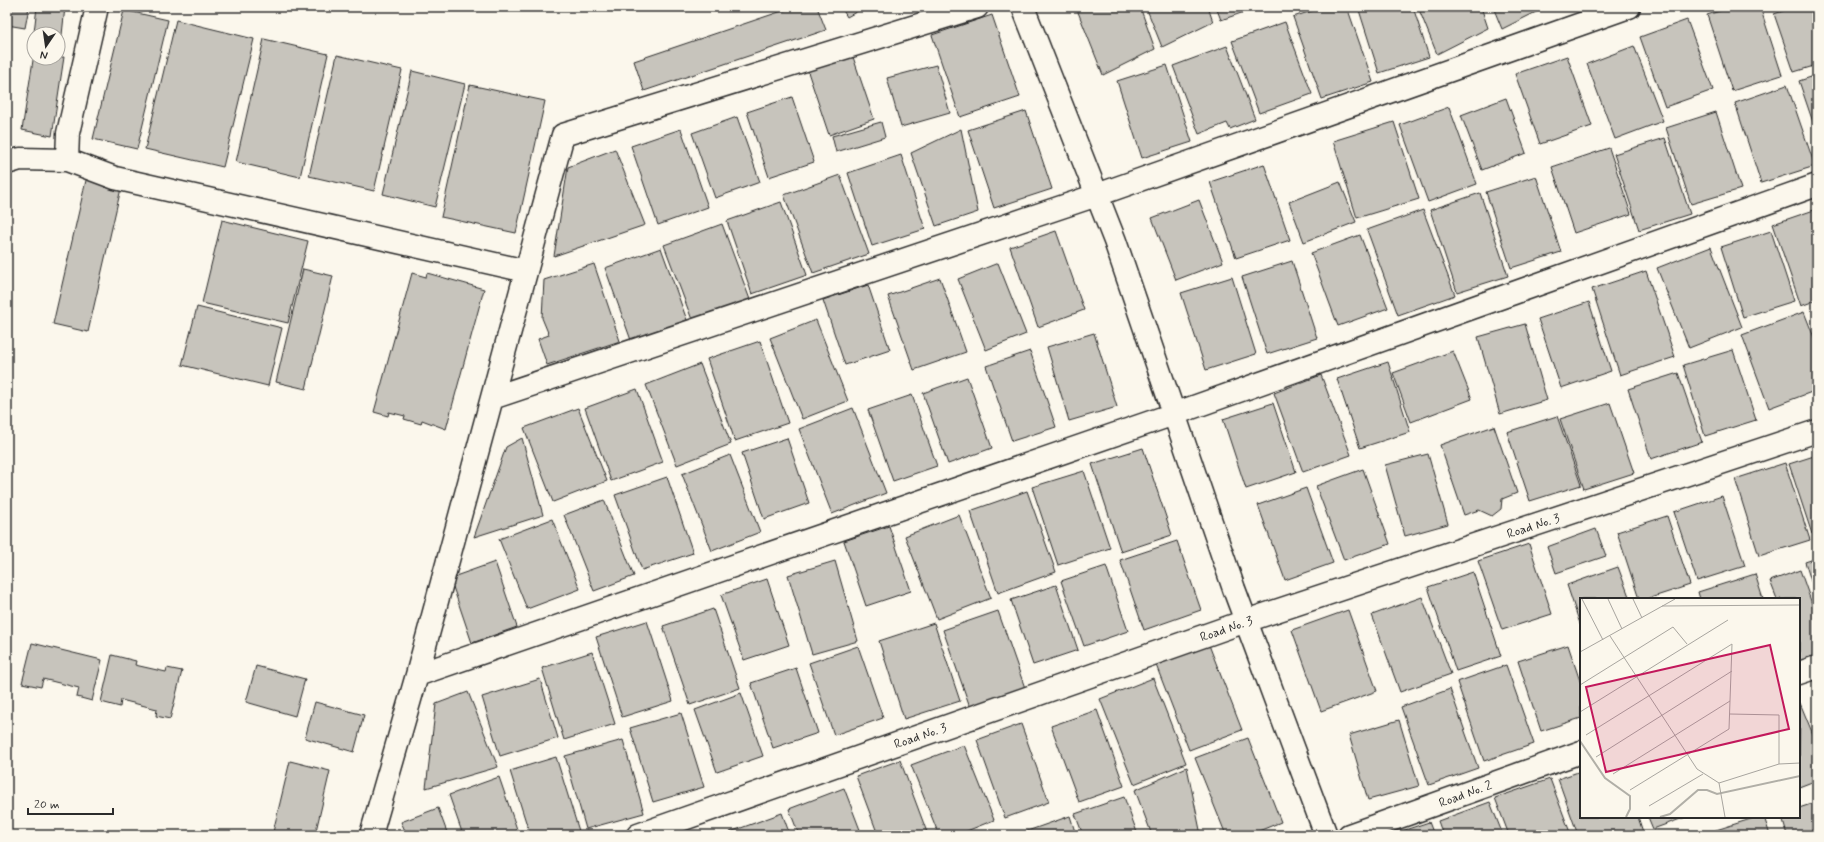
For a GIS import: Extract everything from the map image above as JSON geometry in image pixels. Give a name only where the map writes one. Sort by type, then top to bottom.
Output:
[{"type":"street","points":[[67,160],[68,133],[97,7]]},
{"type":"street","points":[[371,835],[417,675],[563,135],[977,7]]},
{"type":"street","points":[[1023,7],[1115,241],[1246,621],[1326,835]]},
{"type":"street","points":[[492,398],[1097,195],[1630,7]]},
{"type":"street","points":[[7,163],[20,159],[67,160],[115,178],[526,271]]},
{"type":"street","points":[[417,675],[1174,414],[1817,185]]},
{"type":"street","name":"Road No. 3","points":[[638,835],[1246,621],[1817,431]]},
{"type":"street","points":[[1800,673],[1817,667]]},
{"type":"street","name":"Road No. 2","points":[[1349,835],[1580,752]]},
{"type":"building","points":[[7,7],[29,7],[25,28],[7,25]]},
{"type":"building","points":[[37,7],[65,7],[63,26],[35,26]]},
{"type":"building","points":[[794,7],[817,7],[826,30],[644,91],[634,61]]},
{"type":"building","points":[[841,7],[865,7],[847,17]]},
{"type":"building","points":[[1076,7],[1140,7],[1155,49],[1103,75]]},
{"type":"building","points":[[1146,7],[1208,7],[1213,22],[1162,47]]},
{"type":"building","points":[[1216,7],[1259,7],[1221,20]]},
{"type":"building","points":[[1324,7],[1347,7],[1373,82],[1322,99],[1293,17]]},
{"type":"building","points":[[1358,7],[1413,7],[1429,57],[1379,73]]},
{"type":"building","points":[[1418,7],[1481,7],[1488,28],[1437,54]]},
{"type":"building","points":[[1493,7],[1546,7],[1502,29]]},
{"type":"building","points":[[1732,7],[1760,7],[1782,75],[1732,91],[1707,15]]},
{"type":"building","points":[[1795,7],[1812,7],[1817,21],[1817,65],[1794,72],[1774,14]]},
{"type":"building","points":[[124,10],[168,20],[137,149],[93,139]]},
{"type":"building","points":[[992,15],[1020,97],[960,117],[932,35]]},
{"type":"building","points":[[176,20],[254,39],[223,167],[145,149]]},
{"type":"building","points":[[1687,20],[1713,90],[1665,107],[1640,37]]},
{"type":"building","points":[[1285,22],[1312,94],[1259,113],[1232,41]]},
{"type":"building","points":[[264,39],[328,54],[300,177],[236,162]]},
{"type":"building","points":[[1227,46],[1255,119],[1230,129],[1227,123],[1199,134],[1173,66]]},
{"type":"building","points":[[1634,46],[1663,121],[1615,139],[1587,64]]},
{"type":"building","points":[[852,54],[874,119],[829,135],[807,69]]},
{"type":"building","points":[[337,55],[402,70],[374,191],[309,176]]},
{"type":"building","points":[[1567,56],[1592,126],[1540,144],[1515,74]]},
{"type":"building","points":[[936,65],[950,113],[901,127],[887,78]]},
{"type":"building","points":[[1167,65],[1192,142],[1142,158],[1117,81]]},
{"type":"building","points":[[32,66],[63,66],[52,136],[22,130]]},
{"type":"building","points":[[412,71],[465,84],[435,207],[383,194]]},
{"type":"building","points":[[1817,75],[1817,134],[1799,81]]},
{"type":"building","points":[[470,85],[545,101],[516,233],[441,217]]},
{"type":"building","points":[[1787,85],[1815,166],[1761,183],[1735,103]]},
{"type":"building","points":[[792,97],[814,162],[769,177],[747,112]]},
{"type":"building","points":[[1506,98],[1526,153],[1482,170],[1461,115]]},
{"type":"building","points":[[1449,107],[1477,184],[1428,202],[1400,125]]},
{"type":"building","points":[[1026,111],[1052,189],[994,208],[968,130]]},
{"type":"building","points":[[1716,112],[1741,189],[1691,204],[1666,128]]},
{"type":"building","points":[[737,117],[760,182],[715,198],[692,133]]},
{"type":"building","points":[[881,122],[885,137],[836,152],[832,136]]},
{"type":"building","points":[[1394,122],[1419,199],[1357,218],[1333,141]]},
{"type":"building","points":[[681,129],[708,207],[658,225],[631,146]]},
{"type":"building","points":[[961,129],[978,212],[936,226],[911,153]]},
{"type":"building","points":[[1665,138],[1690,214],[1639,230],[1614,154]]},
{"type":"building","points":[[1609,148],[1631,214],[1574,233],[1552,167]]},
{"type":"building","points":[[615,149],[645,225],[554,256],[568,167]]},
{"type":"building","points":[[901,155],[925,229],[872,246],[848,173]]},
{"type":"building","points":[[1264,164],[1290,240],[1236,258],[1210,182]]},
{"type":"building","points":[[840,175],[869,254],[813,273],[784,195]]},
{"type":"building","points":[[87,176],[122,184],[88,332],[53,324]]},
{"type":"building","points":[[1536,176],[1561,252],[1511,268],[1486,192]]},
{"type":"building","points":[[1340,182],[1356,222],[1304,242],[1289,202]]},
{"type":"building","points":[[1480,193],[1508,276],[1457,292],[1430,210]]},
{"type":"building","points":[[1199,200],[1223,262],[1176,280],[1152,218]]},
{"type":"building","points":[[781,202],[807,275],[752,294],[727,221]]},
{"type":"building","points":[[1817,209],[1817,300],[1801,306],[1773,224]]},
{"type":"building","points":[[1423,210],[1455,295],[1398,315],[1367,230]]},
{"type":"building","points":[[222,220],[308,241],[288,323],[202,303]]},
{"type":"building","points":[[722,224],[752,305],[694,325],[664,245]]},
{"type":"building","points":[[1056,231],[1084,310],[1038,327],[1010,247]]},
{"type":"building","points":[[1771,231],[1794,301],[1743,317],[1721,247]]},
{"type":"building","points":[[1360,235],[1388,308],[1338,326],[1311,253]]},
{"type":"building","points":[[1711,247],[1742,327],[1689,348],[1657,268]]},
{"type":"building","points":[[661,248],[688,323],[632,343],[605,268]]},
{"type":"building","points":[[1292,261],[1317,338],[1267,354],[1242,277]]},
{"type":"building","points":[[998,263],[1026,334],[986,350],[958,279]]},
{"type":"building","points":[[594,264],[620,341],[547,365],[538,339],[549,335],[542,318],[544,280]]},
{"type":"building","points":[[303,269],[333,276],[306,389],[276,382]]},
{"type":"building","points":[[1646,271],[1675,357],[1620,375],[1592,289]]},
{"type":"building","points":[[412,273],[426,277],[427,273],[484,289],[446,429],[422,420],[421,424],[404,419],[405,416],[389,412],[388,416],[374,412]]},
{"type":"building","points":[[1232,277],[1256,354],[1206,370],[1181,293]]},
{"type":"building","points":[[940,278],[966,352],[914,370],[888,296]]},
{"type":"building","points":[[868,285],[890,350],[845,365],[823,300]]},
{"type":"building","points":[[1589,302],[1611,371],[1561,388],[1538,319]]},
{"type":"building","points":[[197,307],[282,328],[268,386],[182,365]]},
{"type":"building","points":[[1804,312],[1817,345],[1817,390],[1769,408],[1742,335]]},
{"type":"building","points":[[816,320],[848,401],[802,419],[770,338]]},
{"type":"building","points":[[1525,324],[1547,400],[1500,414],[1478,337]]},
{"type":"building","points":[[1094,333],[1117,407],[1069,421],[1047,347]]},
{"type":"building","points":[[760,341],[788,423],[735,441],[707,359]]},
{"type":"building","points":[[1733,350],[1756,420],[1705,436],[1683,365]]},
{"type":"building","points":[[1030,351],[1056,427],[1012,441],[986,366]]},
{"type":"building","points":[[1453,351],[1472,399],[1411,422],[1393,373]]},
{"type":"building","points":[[1388,362],[1410,432],[1360,448],[1337,379]]},
{"type":"building","points":[[700,364],[731,444],[677,465],[646,385]]},
{"type":"building","points":[[1678,373],[1702,442],[1651,459],[1628,389]]},
{"type":"building","points":[[1321,375],[1351,455],[1303,472],[1274,393]]},
{"type":"building","points":[[967,377],[992,448],[948,464],[923,393]]},
{"type":"building","points":[[637,389],[663,462],[611,481],[585,408]]},
{"type":"building","points":[[912,395],[937,466],[893,481],[868,410]]},
{"type":"building","points":[[1273,403],[1296,472],[1246,489],[1223,419]]},
{"type":"building","points":[[1610,403],[1634,473],[1584,489],[1560,419]]},
{"type":"building","points":[[578,408],[607,481],[553,502],[524,428]]},
{"type":"building","points":[[853,408],[886,493],[832,514],[799,429]]},
{"type":"building","points":[[1557,416],[1581,485],[1530,501],[1507,432]]},
{"type":"building","points":[[1494,426],[1517,493],[1502,499],[1501,509],[1492,516],[1479,510],[1464,515],[1440,445]]},
{"type":"building","points":[[522,438],[543,515],[474,537],[506,447]]},
{"type":"building","points":[[787,438],[809,503],[764,519],[742,453]]},
{"type":"building","points":[[1143,448],[1172,535],[1121,552],[1092,464]]},
{"type":"building","points":[[1428,454],[1448,524],[1405,536],[1385,465]]},
{"type":"building","points":[[730,455],[760,532],[712,551],[682,474]]},
{"type":"building","points":[[1817,455],[1817,532],[1812,534],[1789,464]]},
{"type":"building","points":[[1785,463],[1810,540],[1759,556],[1735,479]]},
{"type":"building","points":[[1363,469],[1390,544],[1344,560],[1316,486]]},
{"type":"building","points":[[1084,471],[1110,548],[1058,565],[1032,487]]},
{"type":"building","points":[[667,477],[693,553],[642,570],[615,495]]},
{"type":"building","points":[[1306,488],[1333,563],[1285,580],[1258,505]]},
{"type":"building","points":[[1027,491],[1056,572],[998,593],[970,511]]},
{"type":"building","points":[[1722,496],[1745,566],[1697,581],[1674,512]]},
{"type":"building","points":[[604,500],[634,576],[594,591],[564,515]]},
{"type":"building","points":[[959,515],[991,598],[937,619],[905,536]]},
{"type":"building","points":[[1667,516],[1690,585],[1650,598],[1639,598],[1617,532]]},
{"type":"building","points":[[552,519],[580,589],[527,609],[499,539]]},
{"type":"building","points":[[889,526],[911,591],[866,606],[844,541]]},
{"type":"building","points":[[1596,529],[1606,556],[1556,573],[1547,547]]},
{"type":"building","points":[[1177,541],[1201,610],[1144,630],[1120,560]]},
{"type":"building","points":[[1529,544],[1552,614],[1502,630],[1478,561]]},
{"type":"building","points":[[1817,558],[1817,600],[1805,562]]},
{"type":"building","points":[[835,561],[858,641],[812,654],[788,575]]},
{"type":"building","points":[[495,562],[517,627],[472,643],[450,578]]},
{"type":"building","points":[[1106,566],[1128,631],[1084,646],[1061,581]]},
{"type":"building","points":[[1618,567],[1630,598],[1580,598],[1580,624],[1567,585]]},
{"type":"building","points":[[1800,570],[1817,618],[1817,655],[1800,661],[1800,598],[1777,598],[1770,581]]},
{"type":"building","points":[[1473,572],[1501,656],[1456,671],[1428,587]]},
{"type":"building","points":[[1755,574],[1763,598],[1700,598],[1698,592]]},
{"type":"building","points":[[767,579],[789,645],[744,660],[721,595]]},
{"type":"building","points":[[1056,585],[1078,650],[1033,665],[1011,600]]},
{"type":"building","points":[[1422,597],[1451,674],[1400,692],[1372,615]]},
{"type":"building","points":[[713,609],[740,688],[690,705],[663,626]]},
{"type":"building","points":[[1348,610],[1377,691],[1321,711],[1292,630]]},
{"type":"building","points":[[998,611],[1025,688],[970,707],[943,630]]},
{"type":"building","points":[[647,621],[673,701],[622,717],[596,637]]},
{"type":"building","points":[[934,623],[960,701],[904,719],[879,641]]},
{"type":"building","points":[[32,643],[102,660],[92,701],[77,697],[79,688],[43,679],[41,687],[22,683]]},
{"type":"building","points":[[1209,645],[1242,730],[1189,750],[1156,665]]},
{"type":"building","points":[[1568,645],[1580,681],[1580,718],[1541,731],[1518,661]]},
{"type":"building","points":[[858,646],[883,718],[834,735],[809,663]]},
{"type":"building","points":[[592,652],[615,724],[564,740],[542,668]]},
{"type":"building","points":[[112,655],[136,661],[135,665],[166,672],[167,668],[182,671],[170,719],[156,716],[157,709],[121,700],[120,707],[101,702]]},
{"type":"building","points":[[1506,665],[1534,744],[1484,761],[1457,682]]},
{"type":"building","points":[[256,666],[305,679],[295,716],[246,702]]},
{"type":"building","points":[[796,668],[818,733],[773,748],[751,683]]},
{"type":"building","points":[[1153,678],[1186,763],[1134,784],[1100,699]]},
{"type":"building","points":[[540,679],[558,738],[500,756],[482,697]]},
{"type":"building","points":[[1450,689],[1478,768],[1429,785],[1401,707]]},
{"type":"building","points":[[468,692],[498,767],[426,788],[436,704]]},
{"type":"building","points":[[741,693],[763,756],[717,772],[695,710]]},
{"type":"building","points":[[315,702],[364,715],[354,752],[305,738]]},
{"type":"building","points":[[1800,703],[1817,744],[1817,780],[1800,787]]},
{"type":"building","points":[[1097,710],[1124,786],[1079,802],[1051,726]]},
{"type":"building","points":[[681,713],[704,787],[653,802],[630,728]]},
{"type":"building","points":[[1399,720],[1419,786],[1368,800],[1349,735]]},
{"type":"building","points":[[1021,724],[1049,802],[1005,818],[977,740]]},
{"type":"building","points":[[1248,738],[1281,822],[1249,835],[1226,835],[1195,758]]},
{"type":"building","points":[[623,740],[644,813],[586,829],[565,756]]},
{"type":"building","points":[[964,745],[994,820],[957,835],[939,835],[911,765]]},
{"type":"building","points":[[556,757],[579,831],[567,835],[530,835],[510,771]]},
{"type":"building","points":[[900,760],[928,835],[878,835],[856,776]]},
{"type":"building","points":[[290,761],[330,771],[315,835],[286,835],[273,832]]},
{"type":"building","points":[[1187,767],[1201,835],[1152,835],[1135,790]]},
{"type":"building","points":[[1580,771],[1580,818],[1638,818],[1644,835],[1578,835],[1558,779]]},
{"type":"building","points":[[499,777],[519,835],[463,835],[449,795]]},
{"type":"building","points":[[1550,779],[1571,835],[1509,835],[1495,798]]},
{"type":"building","points":[[844,788],[862,835],[799,835],[789,809]]},
{"type":"building","points":[[1124,797],[1138,835],[1083,835],[1075,814]]},
{"type":"building","points":[[1490,802],[1503,835],[1443,835],[1438,821]]},
{"type":"building","points":[[1817,802],[1817,835],[1787,835],[1782,818],[1800,818],[1800,808]]},
{"type":"building","points":[[438,808],[448,835],[407,835],[401,822]]},
{"type":"building","points":[[782,813],[790,835],[731,835],[730,832]]},
{"type":"building","points":[[1070,816],[1076,835],[1016,835]]},
{"type":"building","points":[[1648,818],[1683,818],[1653,829]]},
{"type":"building","points":[[1754,818],[1764,818],[1770,835],[1714,835],[1713,831]]},
{"type":"building","points":[[1429,822],[1434,835],[1390,835]]}]
